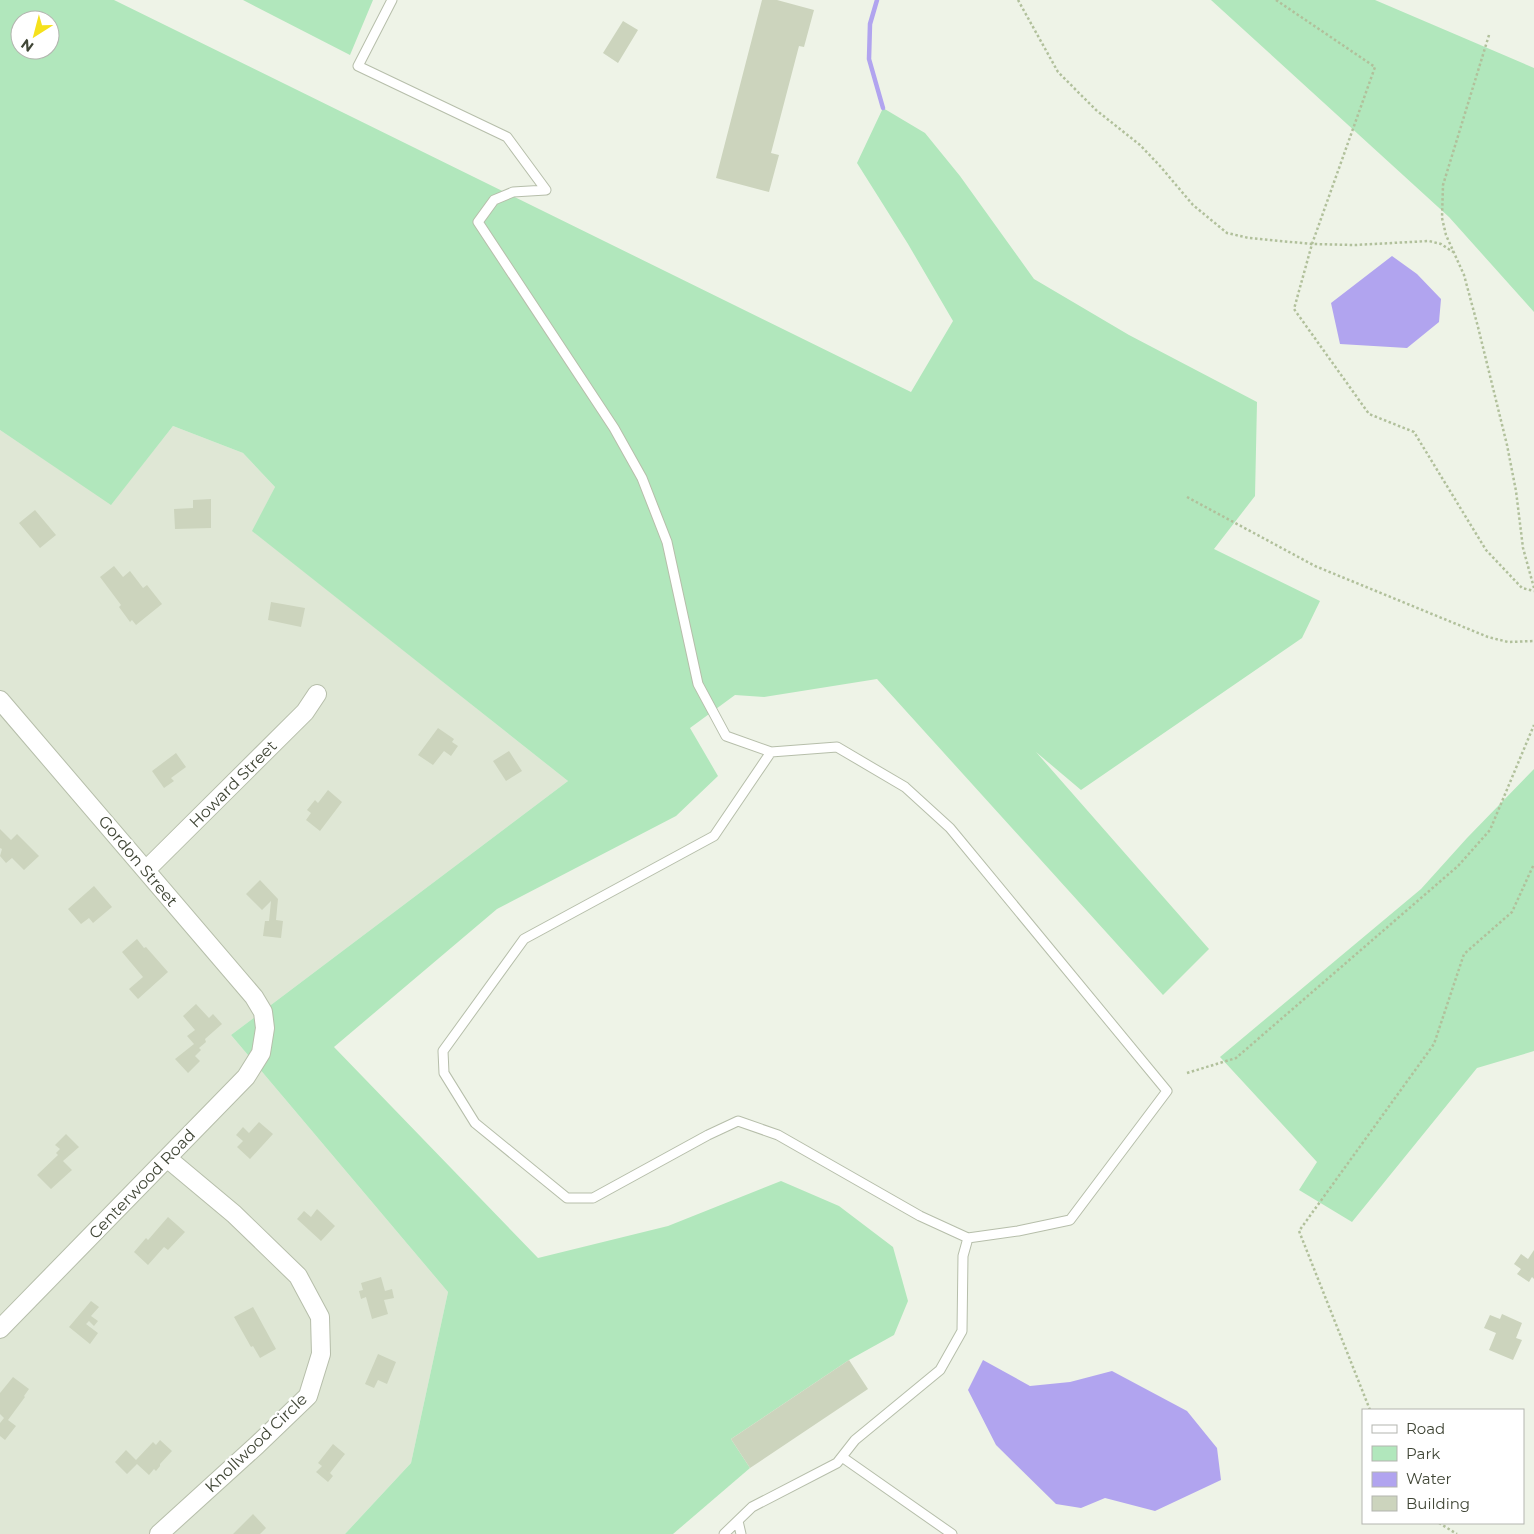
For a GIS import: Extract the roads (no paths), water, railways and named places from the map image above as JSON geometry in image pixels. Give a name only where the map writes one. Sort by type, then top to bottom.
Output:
[{"type":"street","name":"Howard Street","points":[[146,870],[306,712],[317,694]]},
{"type":"street","name":"Gordon Street","points":[[0,700],[254,998],[263,1012],[265,1028]]},
{"type":"street","name":"Centerwood Road","points":[[1,1324],[246,1077],[261,1053],[265,1028]]},
{"type":"street","name":"Knollwood Circle","points":[[159,1534],[308,1396],[321,1354],[320,1317],[298,1276],[234,1214],[167,1158]]},
{"type":"lane","points":[[392,0],[358,66],[507,137],[546,190],[513,192],[494,200],[478,222],[614,428],[642,478],[667,542],[698,684],[726,736],[772,752],[837,747],[905,787],[950,828],[1167,1091],[1070,1220],[1018,1231],[968,1238],[920,1216],[778,1135],[738,1122],[708,1135],[593,1198],[567,1198],[475,1122],[444,1073],[443,1051],[524,939],[714,836],[772,752]]},
{"type":"lane","points":[[724,1534],[752,1508],[837,1463],[855,1440],[940,1370],[962,1331],[963,1256],[968,1238]]},
{"type":"lane","points":[[842,1457],[952,1534]]},
{"type":"lane","points":[[738,1521],[741,1534]]},
{"type":"water","points":[[1392,256],[1417,274],[1441,299],[1439,322],[1407,348],[1340,344],[1331,303]]},
{"type":"water","points":[[983,1360],[1030,1386],[1070,1382],[1112,1371],[1187,1411],[1217,1448],[1221,1480],[1155,1511],[1105,1498],[1081,1508],[1056,1504],[996,1445],[968,1390]]},
{"type":"waterway","points":[[877,0],[870,24],[869,59],[883,108]]}]
